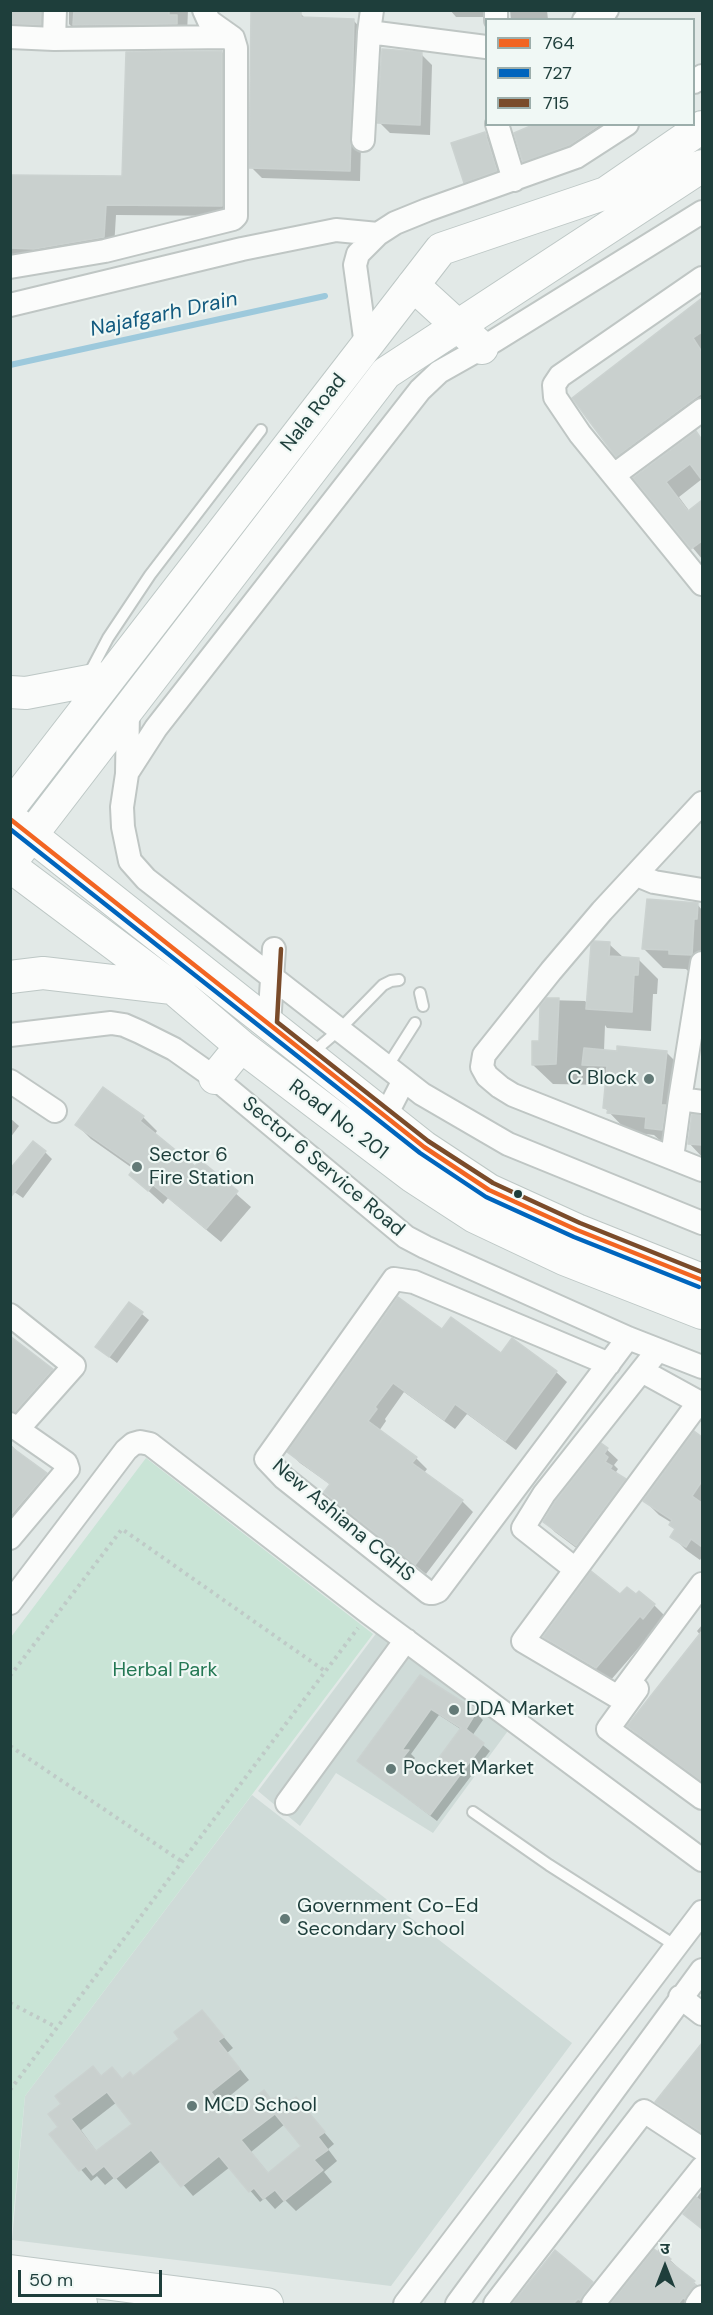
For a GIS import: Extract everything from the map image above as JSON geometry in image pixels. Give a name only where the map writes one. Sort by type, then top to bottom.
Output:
[{"type":"main road","name":"Nala Road","points":[[10,807],[98,680],[441,249],[606,193],[702,127]]},
{"type":"main road","name":"Nala Road","points":[[10,865],[21,827],[128,710],[386,373],[702,166]]},
{"type":"main road","points":[[413,285],[482,348]]},
{"type":"main road","points":[[10,692],[26,693],[98,680]]},
{"type":"main road","name":"Road No. 201","points":[[21,827],[424,1147],[489,1190],[577,1230],[702,1280]]},
{"type":"main road","name":"Road No. 201","points":[[10,865],[173,988],[241,1046],[412,1176],[475,1217],[564,1259],[702,1313]]},
{"type":"main road","points":[[10,977],[44,973],[173,988]]},
{"type":"main road","points":[[215,1078],[241,1046]]},
{"type":"main road","points":[[14,2292],[81,2304]]},
{"type":"main road","points":[[14,2292],[267,2304]]},
{"type":"street","points":[[54,39],[55,10]]},
{"type":"street","points":[[10,267],[105,251],[232,219],[236,216],[236,48],[233,38],[209,21],[204,10]]},
{"type":"street","points":[[589,18],[607,10]]},
{"type":"street","points":[[363,140],[370,21],[485,46]]},
{"type":"street","points":[[10,37],[54,39],[230,37]]},
{"type":"street","points":[[498,126],[514,180]]},
{"type":"street","points":[[366,345],[355,265],[358,254],[378,234],[406,219],[576,157],[624,126]]},
{"type":"street","points":[[127,774],[156,728],[420,390],[439,372],[482,348],[702,212]]},
{"type":"street","points":[[10,305],[242,249],[336,230],[378,234]]},
{"type":"street","points":[[702,278],[560,376],[554,385],[555,397],[560,406],[702,584]]},
{"type":"street","points":[[614,475],[702,410]]},
{"type":"street","points":[[128,710],[127,774],[122,807],[125,843],[130,861],[146,879],[422,1095],[508,1144],[702,1223]]},
{"type":"street","points":[[702,803],[602,911],[496,1038],[484,1055],[482,1067],[500,1088],[513,1095],[702,1170]]},
{"type":"street","points":[[637,874],[654,882],[702,890]]},
{"type":"street","points":[[172,948],[199,921]]},
{"type":"street","points":[[269,1024],[274,949]]},
{"type":"street","points":[[672,1158],[702,963]]},
{"type":"street","name":"Sector 6 Service Road","points":[[10,1035],[111,1023],[124,1025],[174,1049],[215,1078],[406,1237],[628,1338],[702,1368]]},
{"type":"street","points":[[385,1117],[395,1074]]},
{"type":"street","points":[[10,1081],[55,1111]]},
{"type":"street","points":[[680,1099],[702,1102]]},
{"type":"street","name":"New Ashiana CGHS","points":[[394,1279],[414,1282],[609,1364],[438,1591],[433,1593],[429,1593],[284,1478],[266,1459],[394,1279]]},
{"type":"street","points":[[10,1315],[74,1366],[14,1426],[66,1463],[68,1468],[10,1538]]},
{"type":"street","points":[[609,1364],[628,1338]]},
{"type":"street","points":[[575,1569],[523,1528],[544,1494],[658,1350]]},
{"type":"street","points":[[642,1371],[701,1403],[523,1641],[618,1697],[702,1584]]},
{"type":"street","points":[[10,1603],[126,1450],[140,1442],[150,1444],[406,1640],[702,1860]]},
{"type":"street","points":[[702,1598],[608,1729],[702,1798]]},
{"type":"street","points":[[287,1803],[406,1640]]},
{"type":"street","points":[[405,2304],[702,1912]]},
{"type":"street","points":[[457,2304],[702,1970]]},
{"type":"street","points":[[681,1997],[702,2014]]},
{"type":"street","points":[[495,2304],[644,2111],[702,2149]]},
{"type":"street","points":[[593,2304],[702,2168]]},
{"type":"street","points":[[697,2304],[702,2297]]},
{"type":"lane","points":[[98,680],[108,638],[150,574],[261,430]]},
{"type":"lane","points":[[308,1056],[339,1030],[383,986],[391,981],[399,980]]},
{"type":"lane","points":[[420,993],[423,1006]]},
{"type":"lane","points":[[395,1074],[415,1023]]},
{"type":"lane","points":[[473,1812],[549,1865],[676,1946]]},
{"type":"path","points":[[10,1676],[122,1529],[324,1671]]},
{"type":"path","points":[[10,2090],[369,1612]]},
{"type":"path","points":[[10,1746],[181,1861]]},
{"type":"path","points":[[10,2003],[56,2027]]},
{"type":"shaded area","name":"DDA Market","points":[[378,1631],[510,1728],[433,1833],[336,1773],[300,1826],[258,1791]]},
{"type":"shaded area","name":"Government Co-Ed Secondary School","points":[[252,1795],[572,2043],[391,2286],[12,2240],[25,2096]]},
{"type":"green space","name":"Herbal Park","points":[[146,1458],[373,1634],[25,2096],[11,2239],[11,1637]]},
{"type":"building","points":[[10,10],[41,10],[41,25],[10,24]]},
{"type":"building","points":[[74,10],[169,10],[169,15],[177,15],[177,24],[73,25]]},
{"type":"building","points":[[251,10],[301,12],[301,17],[354,19],[350,171],[249,168]]},
{"type":"building","points":[[382,49],[422,52],[420,125],[377,123]]},
{"type":"building","points":[[222,51],[222,206],[106,205],[104,237],[34,249],[10,248],[10,175],[122,176],[126,52]]},
{"type":"building","points":[[530,126],[598,126],[570,145],[523,162],[514,133]]},
{"type":"building","points":[[485,132],[497,171],[464,183],[451,143]]},
{"type":"building","points":[[702,298],[702,332],[693,338],[702,352],[702,393],[616,457],[572,398]]},
{"type":"building","points":[[696,431],[702,440],[702,480],[690,464],[666,482],[688,511],[702,500],[702,541],[691,549],[633,478]]},
{"type":"building","points":[[647,899],[698,903],[697,919],[694,919],[692,955],[669,954],[669,950],[642,949]]},
{"type":"building","points":[[594,941],[610,942],[609,956],[639,958],[638,975],[634,975],[632,1012],[586,1009],[591,945]]},
{"type":"building","points":[[547,998],[559,998],[556,1064],[532,1065],[532,1041],[539,1041],[540,1006]]},
{"type":"building","name":"C Block","points":[[617,1046],[667,1051],[661,1105],[666,1105],[662,1130],[645,1128],[646,1117],[607,1113],[608,1109],[603,1108],[607,1066],[582,1065],[584,1048],[617,1051]]},
{"type":"building","points":[[103,1087],[144,1116],[140,1121],[195,1166],[200,1160],[238,1191],[206,1229],[153,1185],[148,1191],[129,1175],[135,1167],[75,1125]]},
{"type":"building","points":[[692,1114],[702,1115],[702,1145],[688,1144]]},
{"type":"building","points":[[33,1141],[46,1151],[10,1198],[10,1169]]},
{"type":"building","points":[[398,1297],[442,1329],[451,1317],[501,1353],[512,1338],[557,1371],[505,1441],[455,1404],[444,1420],[393,1383],[375,1407],[377,1409],[368,1421],[417,1457],[412,1463],[463,1500],[415,1565],[324,1492],[330,1484],[287,1452]]},
{"type":"building","points":[[129,1302],[143,1312],[109,1357],[95,1347]]},
{"type":"building","points":[[10,1336],[53,1369],[15,1412],[10,1411]]},
{"type":"building","points":[[694,1431],[702,1437],[702,1481],[692,1496],[702,1503],[702,1547],[691,1539],[686,1547],[670,1537],[675,1529],[669,1525],[672,1520],[643,1501]]},
{"type":"building","points":[[601,1443],[608,1448],[604,1454],[608,1457],[605,1462],[612,1466],[610,1469],[626,1479],[576,1546],[543,1522],[555,1502]]},
{"type":"building","points":[[10,1446],[47,1473],[10,1516]]},
{"type":"building","points":[[591,1571],[620,1594],[627,1587],[636,1594],[639,1591],[655,1604],[643,1619],[640,1616],[596,1668],[543,1637]]},
{"type":"building","points":[[702,1631],[702,1782],[627,1726]]},
{"type":"building","points":[[420,1675],[477,1711],[466,1729],[484,1743],[430,1815],[357,1761]],"holes":[[[431,1709],[461,1728],[424,1778],[401,1760],[409,1750],[402,1750]]]},
{"type":"building","name":"MCD School","points":[[202,2010],[224,2037],[218,2041],[240,2069],[211,2092],[230,2117],[264,2090],[270,2098],[292,2100],[296,2097],[325,2132],[318,2137],[328,2150],[314,2160],[323,2170],[284,2201],[275,2190],[263,2199],[254,2188],[249,2192],[219,2156],[181,2187],[151,2150],[115,2179],[104,2166],[93,2175],[86,2166],[79,2171],[49,2134],[58,2127],[48,2114],[61,2104],[55,2096],[93,2066],[101,2076],[112,2067],[122,2079],[130,2072],[133,2076],[179,2039],[174,2032]],"holes":[[[107,2092],[132,2124],[96,2151],[71,2119]],[[275,2114],[301,2146],[268,2173],[241,2140]]]},
{"type":"building","points":[[702,2043],[702,2133],[655,2102]]},
{"type":"building","points":[[696,2197],[702,2202],[702,2229],[683,2214]]},
{"type":"building","points":[[654,2249],[658,2252],[659,2249],[671,2259],[669,2261],[695,2281],[693,2283],[696,2285],[685,2299],[683,2298],[678,2304],[610,2304]]},
{"type":"building","points":[[555,2250],[593,2282],[580,2300],[578,2299],[573,2304],[512,2304]]},
{"type":"waterway","name":"Najafgarh Drain","points":[[10,365],[325,296]]},
{"type":"transit line","name":"764","points":[[10,819],[424,1147],[489,1190],[577,1230],[702,1280]]},
{"type":"transit line","name":"727","points":[[10,829],[420,1153],[486,1197],[574,1237],[699,1287]]},
{"type":"transit line","name":"715","points":[[281,949],[277,1022],[428,1141],[493,1183],[580,1223],[702,1272]]},
{"type":"place","name":"C Block","points":[[649,1079]]},
{"type":"place","name":"Sector 6 Fire Station","points":[[137,1167]]},
{"type":"place","name":"DDA Market","points":[[454,1710]]},
{"type":"place","name":"Pocket Market","points":[[391,1769]]},
{"type":"place","name":"Government Co-Ed Secondary School","points":[[285,1919]]},
{"type":"place","name":"MCD School","points":[[192,2106]]}]
